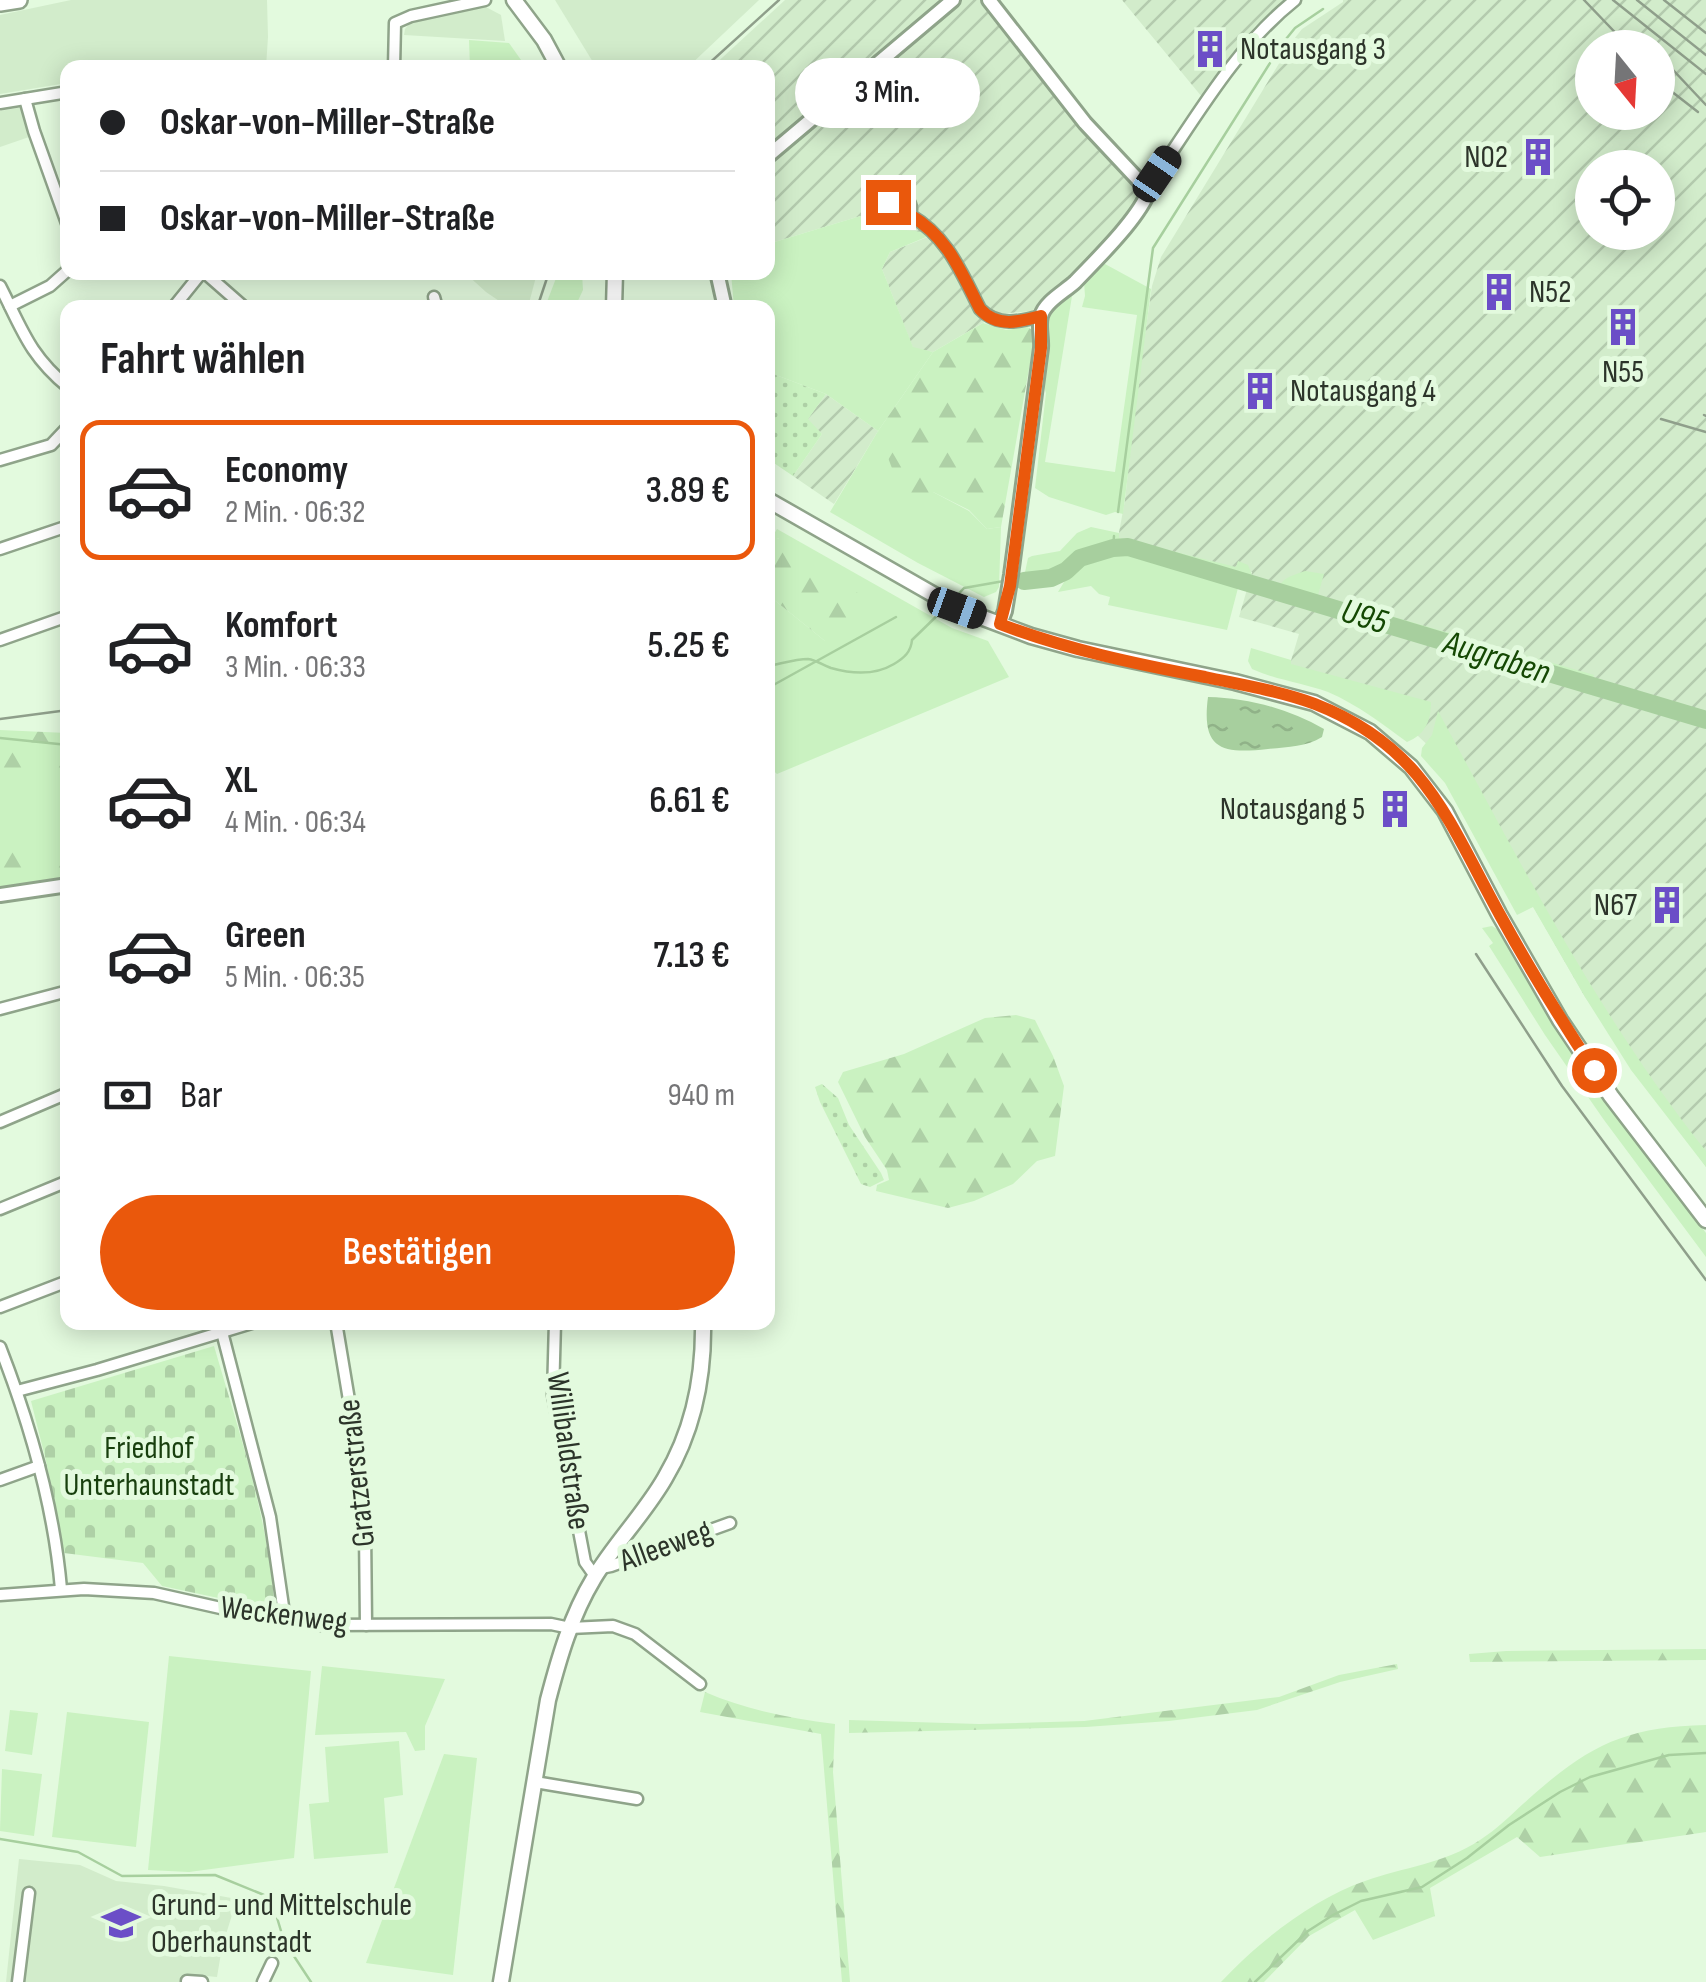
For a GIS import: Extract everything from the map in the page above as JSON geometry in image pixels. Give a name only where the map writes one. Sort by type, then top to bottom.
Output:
[{"type":"main road","points":[[0,4],[19,0]]},
{"type":"main road","points":[[514,0],[555,60]]},
{"type":"main road","points":[[775,504],[957,608],[1078,649],[1235,682],[1314,704],[1370,732],[1418,775],[1445,811],[1560,1020],[1706,1220]]},
{"type":"main road","points":[[501,1982],[548,1700],[570,1628],[598,1572],[666,1478],[680,1447],[700,1379],[703,1330]]},
{"type":"street","points":[[394,60],[395,23],[484,0]]},
{"type":"street","points":[[775,150],[954,0]]},
{"type":"street","points":[[989,0],[1085,123],[1146,190]]},
{"type":"street","points":[[1000,624],[1010,580],[1041,348],[1041,316],[1110,244],[1145,200],[1146,190],[1243,51],[1272,18],[1295,0]]},
{"type":"street","points":[[0,103],[60,93]]},
{"type":"street","points":[[25,98],[60,204]]},
{"type":"street","points":[[910,215],[944,243],[987,316],[995,321],[1013,322],[1041,316]]},
{"type":"street","points":[[10,306],[60,277]]},
{"type":"street","points":[[179,300],[196,280]]},
{"type":"street","points":[[212,280],[236,300]]},
{"type":"street","points":[[0,286],[32,351],[60,380]]},
{"type":"street","points":[[0,460],[51,444],[60,434]]},
{"type":"street","points":[[0,549],[60,529]]},
{"type":"street","points":[[0,640],[60,619]]},
{"type":"street","points":[[0,895],[60,886]]},
{"type":"street","points":[[0,1009],[60,993]]},
{"type":"street","points":[[0,1122],[60,1096]]},
{"type":"street","points":[[0,1210],[60,1184]]},
{"type":"street","points":[[0,1308],[60,1284]]},
{"type":"street","points":[[17,1391],[229,1330]]},
{"type":"street","name":"Gratzerstraße","points":[[338,1330],[359,1460],[365,1530],[366,1625]]},
{"type":"street","name":"Willibaldstraße","points":[[555,1330],[553,1396],[585,1562],[598,1572]]},
{"type":"street","points":[[222,1332],[270,1517],[285,1620]]},
{"type":"street","points":[[0,1347],[4,1371],[17,1391],[39,1466],[61,1590]]},
{"type":"street","points":[[0,1480],[39,1466]]},
{"type":"street","name":"Alleeweg","points":[[598,1572],[730,1523]]},
{"type":"street","name":"Weckenweg","points":[[0,1596],[61,1590],[154,1593],[215,1608],[314,1624],[614,1626],[635,1634],[700,1684]]},
{"type":"street","points":[[535,1782],[638,1799]]},
{"type":"street","points":[[18,1982],[30,1893]]},
{"type":"street","points":[[264,1982],[272,1963]]},
{"type":"street","points":[[187,1981],[202,1982]]},
{"type":"shaded area","points":[[71,0],[267,0],[266,60],[60,60],[60,84],[0,94],[0,15]]},
{"type":"shaded area","points":[[555,0],[759,0],[695,60],[592,60]]},
{"type":"shaded area","points":[[785,0],[980,0],[1080,127],[1132,183],[1137,199],[1081,265],[1032,311],[998,314],[933,352],[913,348],[882,269],[890,252],[930,236],[888,228],[877,211],[775,242],[775,60],[720,60]]},
{"type":"shaded area","points":[[1122,0],[1286,0],[1255,26],[1202,97]]},
{"type":"shaded area","points":[[1343,0],[1706,0],[1706,1167],[1585,997],[1457,773],[1377,697],[1290,664],[1299,634],[1239,617],[1252,572],[1118,538],[1152,286],[1161,257],[1302,29]]},
{"type":"shaded area","points":[[484,6],[501,15],[505,41],[404,35],[411,22]]},
{"type":"shaded area","points":[[23,107],[32,136],[0,147],[0,111]]},
{"type":"shaded area","points":[[473,280],[535,280],[530,300],[498,300]]},
{"type":"shaded area","points":[[826,394],[878,431],[834,504],[793,476],[822,434],[807,420]]},
{"type":"shaded area","name":"Grund- und Mittelschule Oberhaunstadt","points":[[19,1859],[80,1865],[116,1881],[237,1899],[217,1977],[186,1974],[184,1982],[6,1982]]},
{"type":"green space","points":[[469,40],[509,43],[521,60],[470,60]]},
{"type":"green space","points":[[877,211],[892,228],[931,235],[890,252],[882,269],[913,347],[933,352],[878,431],[826,394],[775,375],[775,300],[733,300],[732,280],[775,280],[775,242]]},
{"type":"green space","points":[[1102,264],[1151,289],[1123,514],[1106,515],[1049,497],[1035,488],[1046,393],[1047,328],[1052,311],[1072,296],[1045,462],[1115,472],[1137,315],[1082,307],[1084,282]]},
{"type":"green space","points":[[555,280],[582,280],[578,300],[548,300]]},
{"type":"green space","points":[[983,323],[1006,330],[1027,327],[1035,335],[1001,527],[987,529],[969,510],[933,492],[905,503],[878,431],[933,352]]},
{"type":"green space","points":[[775,375],[826,394],[808,419],[822,434],[793,476],[775,464]]},
{"type":"green space","points":[[878,431],[933,492],[969,511],[987,529],[1001,527],[996,592],[984,597],[830,512]]},
{"type":"green space","points":[[1091,527],[1119,533],[1119,538],[1236,567],[1238,561],[1248,565],[1252,575],[1247,590],[1238,588],[1227,630],[1108,605],[1110,597],[1091,586],[1058,592],[1078,559],[1049,576],[1024,577],[1028,558],[1060,551],[1077,533]]},
{"type":"green space","points":[[777,529],[952,628],[988,641],[1009,677],[777,774],[775,601],[825,641],[778,538],[775,540]]},
{"type":"green space","points":[[775,539],[868,600],[864,627],[825,641],[775,601]]},
{"type":"green space","points":[[1305,571],[1324,574],[1318,595],[1594,675],[1592,682],[1601,685],[1598,694],[1274,599],[1285,580]]},
{"type":"green space","points":[[1251,648],[1291,660],[1291,664],[1431,702],[1428,721],[1423,731],[1407,742],[1339,697],[1252,669],[1248,661]]},
{"type":"green space","points":[[1438,711],[1595,992],[1706,1151],[1706,1167],[1631,1070],[1533,907],[1517,915],[1445,783],[1421,756]]},
{"type":"green space","points":[[0,730],[60,733],[60,768],[0,770]]},
{"type":"green space","points":[[0,745],[60,750],[60,877],[0,890]]},
{"type":"green space","points":[[0,850],[60,866],[60,871],[0,884]]},
{"type":"green space","points":[[1492,926],[1500,931],[1560,1034],[1706,1233],[1706,1257],[1545,1035],[1489,946],[1493,943],[1482,928]]},
{"type":"green space","points":[[1016,1015],[1035,1020],[1064,1086],[1055,1156],[1037,1161],[1013,1184],[948,1208],[876,1191],[877,1185],[889,1180],[887,1170],[865,1137],[838,1082],[843,1072],[904,1054],[985,1018]]},
{"type":"green space","points":[[822,1084],[838,1098],[849,1125],[884,1180],[870,1187],[861,1184],[820,1102],[815,1087]]},
{"type":"green space","name":"Friedhof Unterhaunstadt","points":[[214,1346],[260,1510],[275,1610],[162,1586],[143,1563],[64,1553],[31,1401]]},
{"type":"green space","points":[[1706,1649],[1706,1660],[1470,1662],[1469,1654],[1506,1651]]},
{"type":"green space","points":[[169,1656],[311,1671],[294,1858],[189,1872],[148,1870]]},
{"type":"green space","points":[[1397,1664],[1398,1669],[1340,1682],[1257,1710],[1086,1727],[849,1733],[849,1720],[979,1724],[1084,1721],[1279,1697],[1339,1675]]},
{"type":"green space","points":[[322,1666],[445,1679],[425,1726],[425,1750],[415,1751],[406,1732],[315,1735]]},
{"type":"green space","points":[[705,1692],[769,1713],[835,1724],[833,1772],[850,1982],[842,1982],[821,1734],[700,1712]]},
{"type":"green space","points":[[10,1710],[38,1713],[32,1755],[5,1751]]},
{"type":"green space","points":[[67,1712],[149,1722],[136,1847],[52,1837]]},
{"type":"green space","points":[[1706,1725],[1706,1832],[1540,1857],[1517,1837],[1430,1888],[1435,1916],[1373,1940],[1355,1910],[1309,1936],[1264,1982],[1221,1982],[1269,1937],[1326,1899],[1365,1881],[1452,1855],[1480,1840],[1554,1777],[1592,1751],[1632,1735]]},
{"type":"green space","points":[[399,1741],[403,1795],[384,1798],[388,1853],[314,1859],[309,1804],[329,1802],[325,1747]]},
{"type":"green space","points":[[444,1754],[477,1758],[453,1975],[366,1963]]},
{"type":"green space","points":[[2,1769],[42,1774],[34,1836],[0,1831]]},
{"type":"water","points":[[1208,697],[1283,710],[1324,729],[1322,737],[1289,747],[1227,749],[1218,745],[1208,728]]},
{"type":"waterway","points":[[1118,512],[1153,248],[1282,44],[1295,28],[1323,9]]},
{"type":"waterway","points":[[1113,548],[1114,536]]},
{"type":"waterway","name":"Augraben","points":[[1017,581],[1051,578],[1080,558],[1128,547],[1249,583]]},
{"type":"waterway","name":"Augraben","points":[[1024,581],[1051,578],[1080,558],[1128,547],[1706,720]]},
{"type":"waterway","name":"Augraben","points":[[953,600],[964,588],[1004,581]]},
{"type":"waterway","name":"Augraben","points":[[1276,592],[1602,690]]},
{"type":"waterway","name":"Augraben","points":[[775,665],[808,659],[847,672],[879,671],[904,657],[912,640],[944,609]]},
{"type":"waterway","name":"Augraben","points":[[775,684],[896,617]]},
{"type":"waterway","name":"Augraben","points":[[0,738],[60,744]]},
{"type":"waterway","points":[[1255,1982],[1308,1931],[1333,1915],[1361,1901],[1422,1887],[1560,1792],[1590,1777],[1669,1755],[1706,1753]]},
{"type":"waterway","points":[[0,1839],[78,1852],[122,1876],[215,1875],[264,1895],[275,1911],[284,1941],[311,1982]]},
{"type":"railway","points":[[713,60],[779,0]]},
{"type":"railway","points":[[1584,0],[1613,30]]},
{"type":"railway","points":[[1613,0],[1706,74]]},
{"type":"railway","points":[[1637,0],[1706,55]]},
{"type":"railway","points":[[1664,0],[1706,33]]},
{"type":"railway","points":[[1675,72],[1706,105]]},
{"type":"railway","points":[[1675,94],[1698,112]]},
{"type":"railway","points":[[540,300],[546,280]]},
{"type":"railway","points":[[1661,419],[1706,432]]},
{"type":"railway","points":[[0,719],[60,711]]},
{"type":"railway","points":[[1476,954],[1562,1086],[1706,1280]]},
{"type":"place","name":"Notausgang 3","points":[[1210,49]]},
{"type":"place","name":"N02","points":[[1538,157]]},
{"type":"place","name":"N52","points":[[1499,292]]},
{"type":"place","name":"N55","points":[[1623,327]]},
{"type":"place","name":"Notausgang 4","points":[[1260,391]]},
{"type":"place","name":"Notausgang 5","points":[[1395,809]]},
{"type":"place","name":"N67","points":[[1667,905]]},
{"type":"place","name":"Grund- und Mittelschule Oberhaunstadt","points":[[121,1923]]},
{"type":"route","points":[[888,202],[898,196],[910,202],[910,215],[944,243],[987,316],[995,321],[1013,322],[1041,316],[1041,348],[1010,586],[1000,624],[1078,649],[1235,682],[1314,704],[1370,732],[1411,766],[1445,811],[1499,914],[1560,1020],[1594,1070]]},
{"type":"water label","name":"U95","points":[[1364,617]]}]
